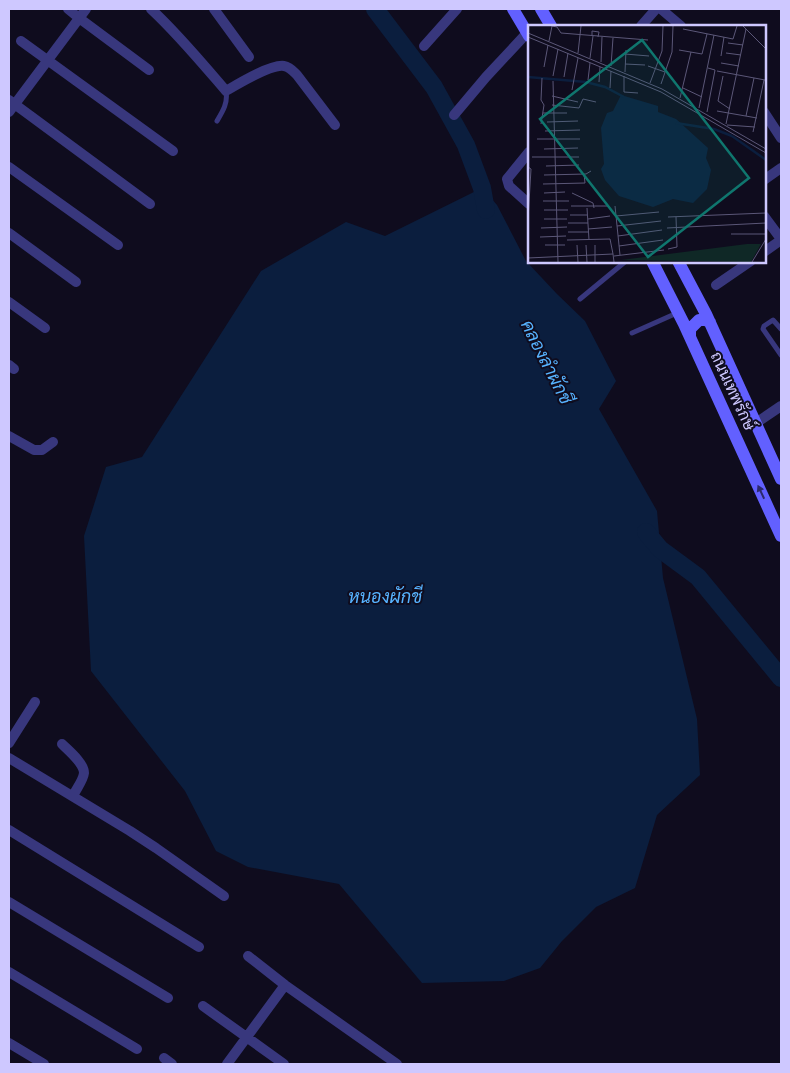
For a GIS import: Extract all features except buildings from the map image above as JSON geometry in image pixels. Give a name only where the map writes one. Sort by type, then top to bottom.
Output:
[{"type":"main road","points":[[513,9],[528,34]]},
{"type":"main road","points":[[544,10],[551,25]]},
{"type":"main road","name":"ถนนเทพรักษ์","points":[[653,262],[690,337],[781,536]]},
{"type":"main road","name":"ถนนเทพรักษ์","points":[[679,262],[710,322],[781,479]]},
{"type":"main road","points":[[671,298],[679,305],[686,306],[692,303],[696,295]]},
{"type":"main road","points":[[690,337],[690,329],[699,320],[710,322]]},
{"type":"street","points":[[68,9],[150,70]]},
{"type":"street","points":[[86,9],[11,105],[150,204]]},
{"type":"street","points":[[151,9],[165,22],[226,92],[255,75],[276,66],[284,66],[291,69],[297,75],[335,125]]},
{"type":"street","points":[[214,9],[249,57]]},
{"type":"street","points":[[424,46],[457,9]]},
{"type":"street","points":[[642,25],[656,9]]},
{"type":"street","points":[[661,9],[680,25]]},
{"type":"street","points":[[454,116],[477,88],[528,34]]},
{"type":"street","points":[[21,41],[173,151]]},
{"type":"street","points":[[765,107],[781,138]]},
{"type":"street","points":[[528,153],[507,179],[509,186],[528,203]]},
{"type":"street","points":[[9,167],[118,245]]},
{"type":"street","points":[[765,179],[781,168]]},
{"type":"street","points":[[765,217],[781,240],[765,251]]},
{"type":"street","points":[[9,233],[76,282]]},
{"type":"street","points":[[716,285],[749,262]]},
{"type":"street","points":[[9,302],[44,328]]},
{"type":"street","points":[[756,423],[781,406]]},
{"type":"street","points":[[9,436],[34,450],[42,450],[53,442]]},
{"type":"street","points":[[9,743],[35,702]]},
{"type":"street","points":[[62,744],[83,767],[84,773],[73,796]]},
{"type":"street","points":[[9,758],[156,848],[224,896]]},
{"type":"street","points":[[9,830],[199,947]]},
{"type":"street","points":[[9,902],[168,998]]},
{"type":"street","points":[[248,956],[285,985],[397,1064]]},
{"type":"street","points":[[9,972],[137,1049]]},
{"type":"street","points":[[227,1064],[285,985]]},
{"type":"street","points":[[203,1006],[284,1064]]},
{"type":"street","points":[[9,1042],[44,1064]]},
{"type":"lane","points":[[217,121],[226,104],[226,92]]},
{"type":"lane","points":[[580,299],[625,262]]},
{"type":"lane","points":[[632,333],[678,313]]},
{"type":"lane","points":[[781,329],[773,320],[763,327],[781,355]]},
{"type":"water","name":"หนองผักชี","points":[[482,188],[497,205],[526,261],[585,321],[616,381],[599,409],[657,511],[663,578],[697,719],[700,775],[657,815],[635,888],[596,907],[562,941],[540,968],[504,981],[422,983],[339,884],[248,867],[216,851],[185,791],[91,671],[84,536],[106,467],[142,457],[261,271],[346,222],[385,236]]},
{"type":"waterway","name":"คลองลำผักชี","points":[[375,9],[434,87],[466,145],[482,188],[486,210]]},
{"type":"waterway","name":"คลองลำผักชี","points":[[646,532],[660,549],[698,577],[781,678]]}]
